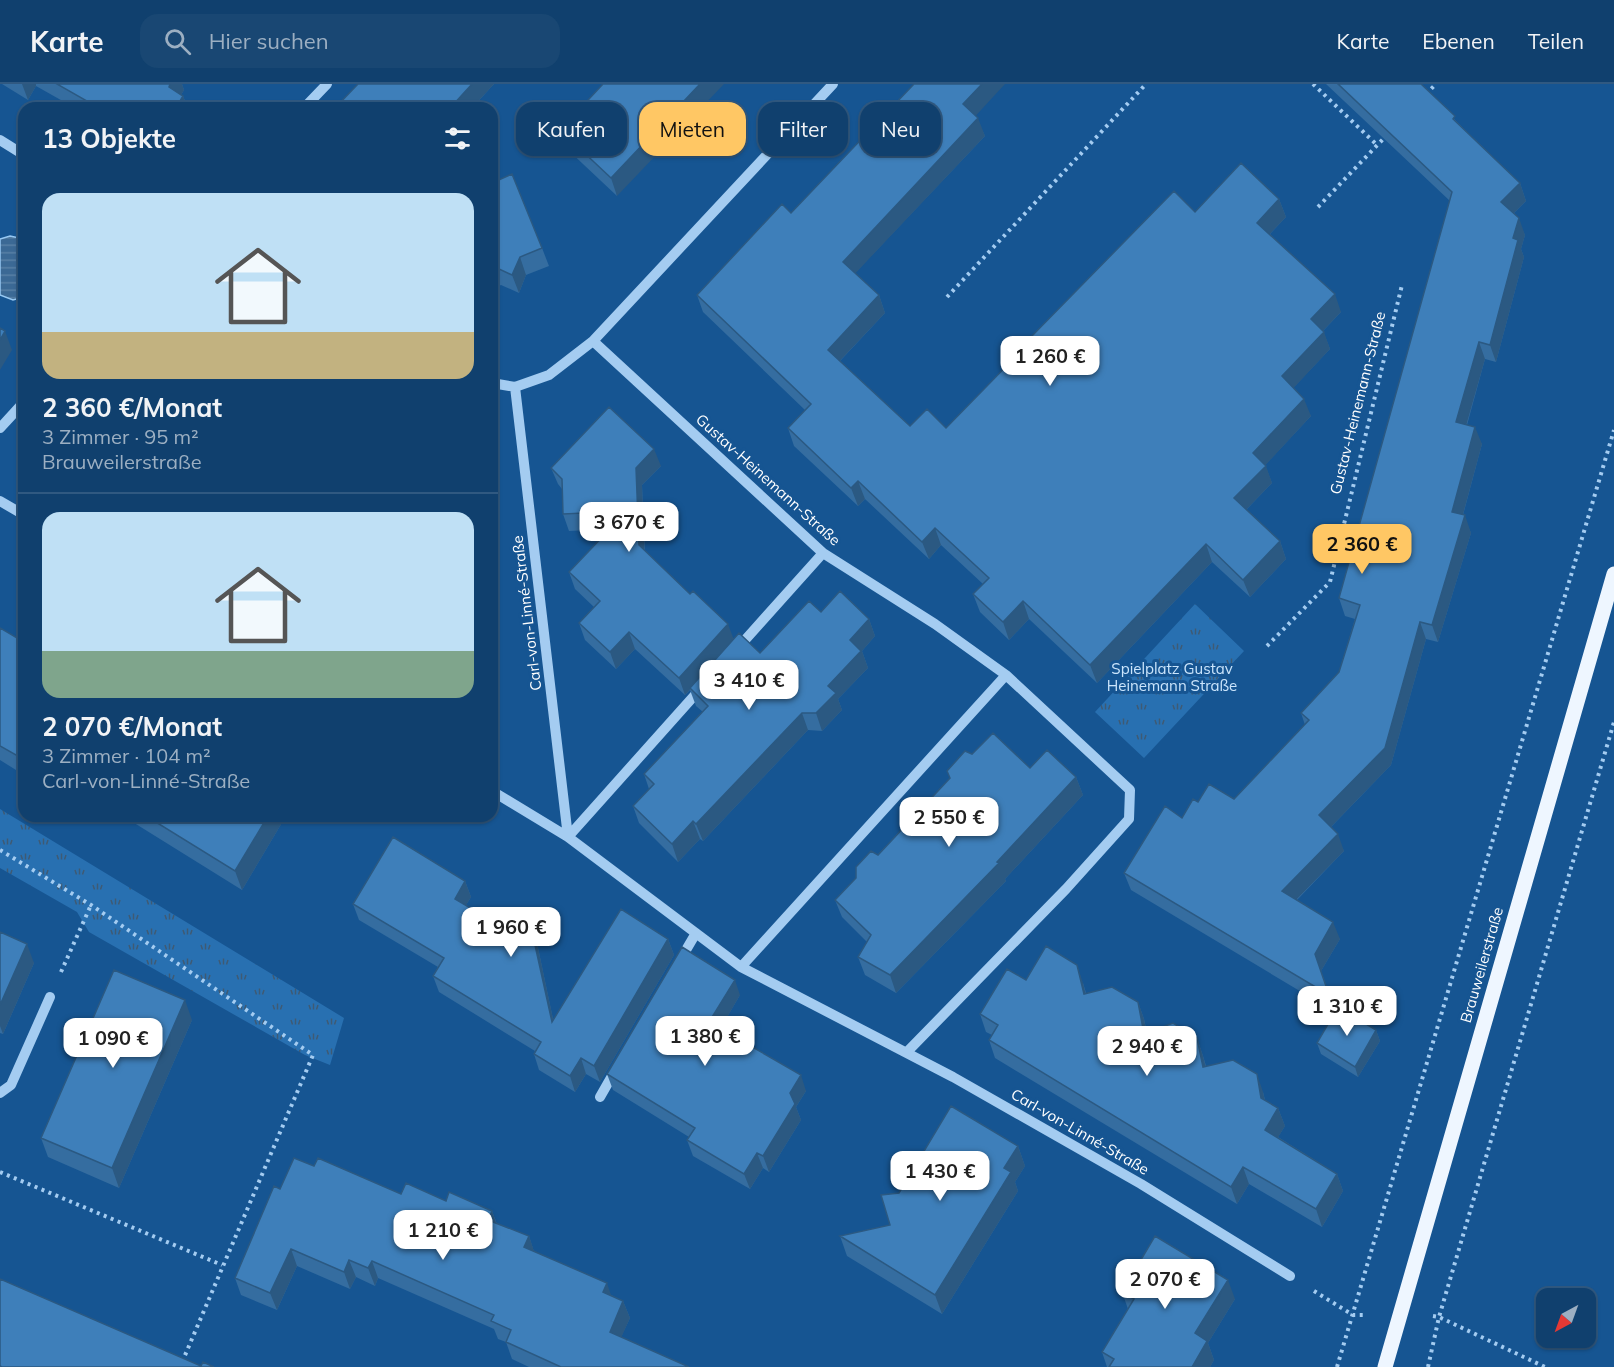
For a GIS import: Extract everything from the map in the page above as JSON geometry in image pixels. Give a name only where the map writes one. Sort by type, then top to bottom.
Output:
[{"type":"main road","name":"Brauweilerstraße","points":[[1385,1367],[1614,574]]},
{"type":"street","points":[[310,102],[327,84]]},
{"type":"street","points":[[498,383],[515,387],[549,375],[593,341],[833,84]]},
{"type":"street","points":[[0,140],[18,151]]},
{"type":"street","name":"Gustav-Heinemann-Straße","points":[[593,341],[823,553],[935,624],[1006,675]]},
{"type":"street","name":"Carl-von-Linné-Straße","points":[[515,387],[568,837]]},
{"type":"street","points":[[0,428],[18,408]]},
{"type":"street","points":[[0,501],[18,512]]},
{"type":"street","points":[[728,659],[823,553]]},
{"type":"street","points":[[741,967],[1006,675],[1130,790],[1129,819],[1066,889],[907,1052]]},
{"type":"street","points":[[568,837],[712,677]]},
{"type":"street","name":"Carl-von-Linné-Straße","points":[[498,795],[568,837],[741,967],[907,1052],[1142,1184],[1290,1276]]},
{"type":"street","points":[[672,974],[696,933]]},
{"type":"street","points":[[0,1093],[11,1085],[50,997]]},
{"type":"street","points":[[600,1097],[624,1056]]},
{"type":"path","points":[[947,297],[1146,84]]},
{"type":"path","points":[[1313,84],[1377,145]]},
{"type":"path","points":[[1421,99],[1436,84]]},
{"type":"path","points":[[1318,207],[1392,130]]},
{"type":"path","name":"Gustav-Heinemann-Straße","points":[[1267,646],[1330,582],[1402,285]]},
{"type":"path","points":[[1337,1367],[1614,430]]},
{"type":"path","points":[[1428,1367],[1439,1317],[1614,722]]},
{"type":"path","points":[[0,850],[91,905],[313,1055],[180,1367]]},
{"type":"path","points":[[50,997],[91,905]]},
{"type":"path","points":[[0,1172],[222,1265]]},
{"type":"path","points":[[1290,1276],[1353,1315],[1439,1317],[1545,1367]]},
{"type":"green space","name":"Spielplatz Gustav Heinemann Straße","points":[[1195,604],[1244,651],[1144,758],[1095,712]]},
{"type":"green space","points":[[0,809],[344,1018],[330,1065],[305,1055],[89,932],[77,912],[0,868]]},
{"type":"shaded area","points":[[10,236],[18,238],[18,299],[13,300],[0,295],[0,239]]},
{"type":"building","points":[[57,84],[170,84],[169,87],[183,96],[180,102],[89,102]]},
{"type":"building","points":[[358,84],[472,84],[456,102],[341,102]]},
{"type":"building","points":[[603,84],[700,84],[683,102],[639,102],[639,148],[611,178],[588,156],[627,156],[627,102],[586,102]]},
{"type":"building","points":[[914,84],[982,84],[963,104],[978,118],[843,262],[879,295],[828,350],[910,426],[927,409],[946,428],[1030,342],[1028,340],[1174,191],[1195,212],[1241,163],[1279,199],[1257,223],[1335,294],[1311,319],[1324,332],[1282,376],[1304,399],[1253,453],[1266,466],[1234,498],[1280,541],[1243,580],[1206,544],[1090,665],[1023,601],[1003,622],[973,594],[989,578],[935,528],[922,542],[858,481],[851,488],[788,428],[811,404],[697,295],[782,204],[791,213],[845,156],[848,156],[860,141],[860,156],[941,156],[941,102],[897,102]]},
{"type":"building","points":[[1338,84],[1421,84],[1455,116],[1453,119],[1520,183],[1501,202],[1519,218],[1513,238],[1518,240],[1490,345],[1479,342],[1456,422],[1475,427],[1452,512],[1465,515],[1432,625],[1420,622],[1385,748],[1319,815],[1338,834],[1282,891],[1333,922],[1315,954],[1329,995],[1124,873],[1165,806],[1182,818],[1193,799],[1198,802],[1209,784],[1234,799],[1309,720],[1301,713],[1339,672],[1360,605],[1339,598],[1452,192]]},
{"type":"building","points":[[512,174],[542,248],[520,257],[512,275],[498,268],[498,180]]},
{"type":"building","points":[[0,328],[5,331],[0,340]]},
{"type":"building","points":[[609,407],[654,449],[636,468],[639,545],[690,594],[693,591],[728,624],[679,678],[629,632],[610,652],[579,623],[600,601],[569,572],[627,511],[563,514],[562,479],[551,468]]},
{"type":"building","points":[[840,591],[869,619],[850,640],[861,651],[828,686],[836,693],[816,713],[802,713],[696,824],[693,821],[672,844],[633,806],[654,784],[644,774],[708,706],[690,688],[739,633],[760,653],[809,601],[821,612]]},
{"type":"building","points":[[0,628],[18,638],[18,756],[0,746]]},
{"type":"building","points":[[993,733],[1030,768],[1047,750],[1076,777],[997,862],[999,863],[890,975],[858,957],[871,935],[835,900],[856,878],[856,867],[871,851],[878,855],[950,778],[947,771],[965,751],[972,754]]},
{"type":"building","points":[[156,822],[264,822],[235,871]]},
{"type":"building","points":[[393,837],[465,881],[455,899],[511,932],[531,927],[552,1022],[621,909],[668,939],[594,1066],[581,1058],[570,1076],[534,1054],[541,1042],[433,976],[444,958],[353,904]]},
{"type":"building","points":[[0,932],[27,944],[0,1005]]},
{"type":"building","points":[[1046,946],[1077,965],[1084,994],[1112,987],[1138,1002],[1144,1034],[1173,1023],[1197,1038],[1203,1067],[1233,1060],[1257,1074],[1261,1098],[1278,1108],[1265,1130],[1337,1174],[1316,1209],[1243,1167],[1231,1187],[989,1040],[998,1025],[980,1014],[1007,969],[1026,980]]},
{"type":"building","points":[[682,947],[735,980],[709,1022],[801,1075],[790,1093],[795,1104],[763,1156],[757,1153],[744,1174],[687,1140],[695,1128],[607,1074]]},
{"type":"building","points":[[114,970],[185,1000],[112,1168],[41,1138]]},
{"type":"building","points":[[1338,1007],[1376,1030],[1355,1067],[1317,1043]]},
{"type":"building","points":[[951,1106],[1018,1146],[1004,1168],[1011,1172],[935,1295],[840,1236],[890,1225],[881,1195],[899,1193]]},
{"type":"building","points":[[294,1158],[314,1166],[318,1158],[401,1194],[406,1183],[446,1201],[449,1192],[492,1211],[488,1220],[529,1236],[524,1247],[607,1283],[603,1292],[623,1301],[610,1332],[689,1367],[561,1367],[506,1342],[511,1330],[491,1321],[494,1315],[372,1261],[368,1268],[349,1260],[344,1272],[291,1249],[270,1293],[235,1278],[274,1186],[280,1189]]},
{"type":"building","points":[[1155,1236],[1228,1280],[1195,1333],[1207,1341],[1192,1367],[1109,1367],[1114,1359],[1102,1352],[1134,1299],[1122,1292]]},
{"type":"building","points":[[0,1279],[201,1366],[203,1362],[214,1367],[2,1367],[0,1366]]}]
